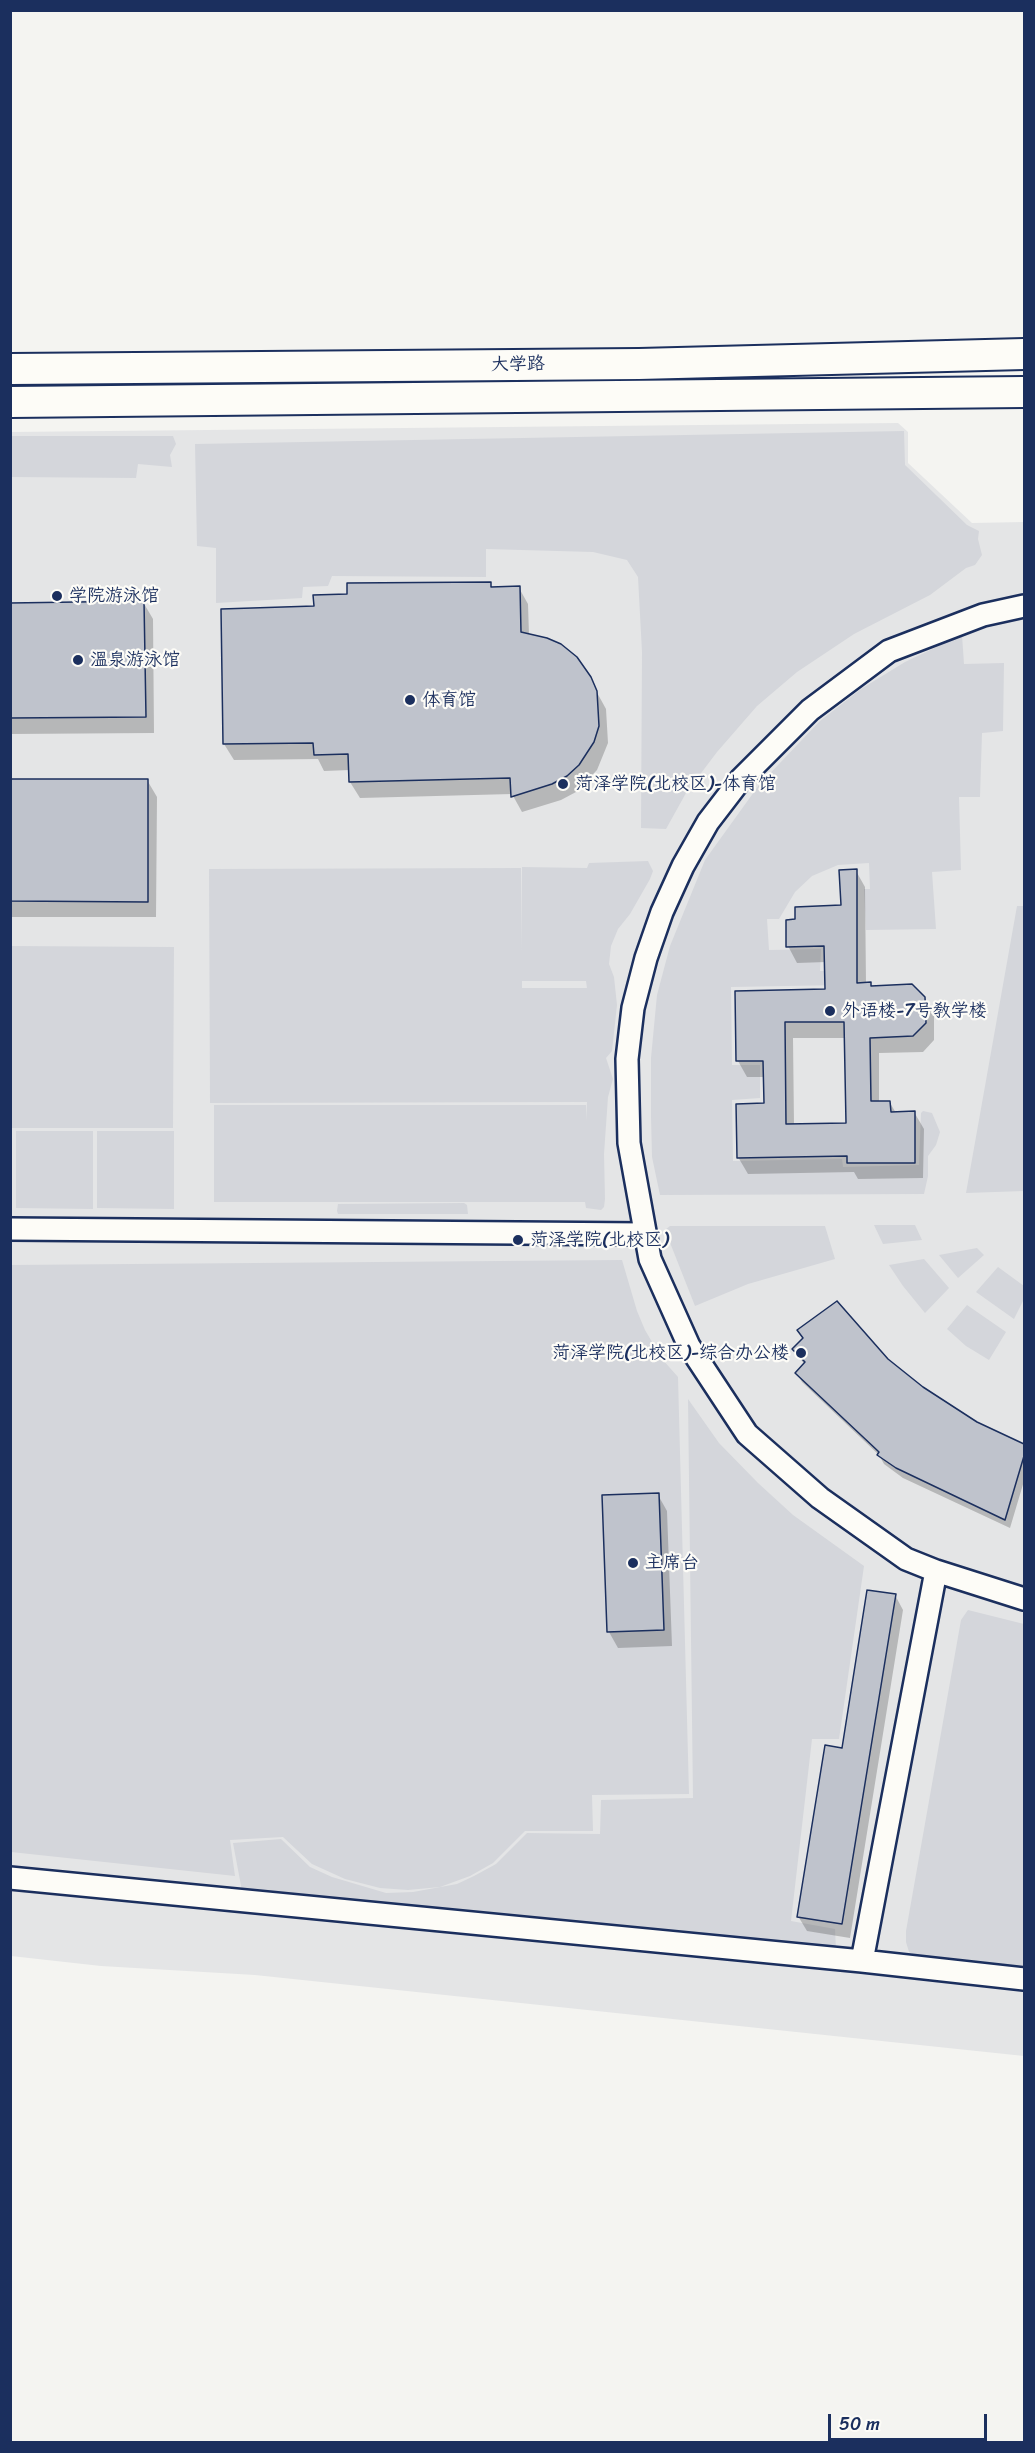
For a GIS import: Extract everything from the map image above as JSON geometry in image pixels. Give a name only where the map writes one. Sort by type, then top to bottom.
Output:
[{"type":"main road","name":"大学路","points":[[10,369],[639,364],[1024,354]]},
{"type":"main road","name":"大学路","points":[[10,402],[1024,392]]},
{"type":"street","points":[[1024,606],[983,615],[890,651],[810,710],[741,779],[708,822],[683,866],[662,912],[646,958],[633,1008],[627,1059],[629,1143],[650,1259],[689,1346],[747,1434],[820,1498],[906,1559],[936,1572],[1024,1599]]},
{"type":"street","points":[[10,1229],[644,1234]]},
{"type":"street","points":[[862,1961],[936,1572]]},
{"type":"street","points":[[10,1878],[862,1961],[1024,1979]]},
{"type":"shaded area","name":"菏泽学院(北校区)","points":[[898,423],[908,432],[908,463],[972,523],[1024,522],[1024,2056],[255,1975],[101,1966],[11,1956],[10,432]]},
{"type":"shaded area","points":[[904,431],[905,465],[967,525],[979,531],[978,539],[982,555],[975,565],[966,568],[930,595],[854,634],[797,672],[757,706],[717,752],[686,793],[666,829],[641,828],[642,652],[638,577],[627,560],[593,552],[486,549],[486,577],[332,576],[328,586],[303,587],[302,598],[216,603],[216,548],[197,546],[195,444]]},
{"type":"shaded area","points":[[11,436],[173,436],[176,444],[170,455],[172,467],[138,464],[136,478],[11,477]]},
{"type":"shaded area","points":[[962,635],[964,664],[1004,663],[1003,731],[982,733],[980,797],[959,797],[961,870],[932,872],[936,929],[866,930],[864,889],[870,889],[869,863],[838,865],[812,876],[795,892],[779,919],[767,919],[769,950],[821,949],[820,971],[841,971],[841,985],[731,987],[732,1065],[760,1065],[760,1098],[732,1100],[733,1161],[842,1159],[843,1167],[919,1165],[921,1113],[923,1111],[932,1113],[940,1132],[936,1145],[928,1156],[928,1176],[924,1194],[660,1195],[652,1157],[651,1116],[651,1058],[657,995],[670,946],[705,860],[759,785],[820,721],[861,689],[905,662]]},
{"type":"shaded area","points":[[648,861],[653,871],[630,914],[618,929],[611,946],[609,964],[614,977],[617,1005],[612,1051],[606,1058],[613,1079],[608,1097],[604,1154],[605,1199],[601,1210],[586,1208],[585,1202],[214,1202],[214,1105],[586,1105],[586,1121],[587,1102],[210,1103],[209,869],[521,868],[521,952],[522,867],[587,868],[589,863]],"holes":[[[522,981],[586,981],[587,988],[522,988]]]},
{"type":"shaded area","points":[[1017,906],[1024,906],[1024,1191],[966,1193]]},
{"type":"shaded area","points":[[11,946],[174,947],[173,1128],[11,1128]]},
{"type":"shaded area","points":[[16,1131],[93,1131],[93,1209],[16,1208]]},
{"type":"shaded area","points":[[97,1131],[174,1131],[174,1209],[97,1208]]},
{"type":"shaded area","points":[[464,1203],[467,1205],[468,1214],[338,1214],[337,1211],[338,1204]]},
{"type":"shaded area","points":[[874,1225],[915,1225],[922,1240],[883,1244]]},
{"type":"shaded area","points":[[670,1226],[825,1226],[835,1259],[748,1284],[695,1306],[665,1230]]},
{"type":"shaded area","points":[[977,1248],[984,1255],[958,1278],[939,1255]]},
{"type":"shaded area","points":[[924,1259],[949,1288],[925,1313],[889,1265]]},
{"type":"shaded area","points":[[622,1260],[645,1330],[662,1359],[678,1377],[689,1794],[592,1795],[593,1831],[525,1831],[493,1863],[470,1876],[440,1887],[408,1890],[380,1888],[345,1879],[312,1864],[283,1837],[230,1840],[235,1876],[11,1852],[10,1265]]},
{"type":"shaded area","points":[[998,1267],[1024,1286],[1024,1299],[1014,1319],[976,1292]]},
{"type":"shaded area","points":[[967,1305],[1006,1332],[989,1360],[966,1346],[947,1329]]},
{"type":"shaded area","points":[[688,1399],[719,1443],[758,1483],[793,1515],[864,1566],[839,1739],[812,1739],[791,1921],[835,1929],[836,1950],[242,1891],[233,1843],[281,1839],[310,1867],[332,1877],[386,1893],[413,1892],[457,1884],[474,1876],[496,1864],[527,1833],[600,1834],[601,1800],[693,1798]]},
{"type":"shaded area","points":[[968,1610],[1024,1624],[1024,1970],[920,1958],[909,1952],[906,1942],[906,1931],[961,1620]]},
{"type":"building","name":"体育馆","points":[[491,582],[491,587],[520,586],[521,632],[561,644],[577,657],[591,677],[597,691],[599,726],[594,742],[579,765],[567,776],[552,784],[511,797],[510,778],[349,782],[348,754],[314,755],[313,743],[223,744],[221,609],[314,606],[313,595],[347,594],[347,583]]},
{"type":"building","name":"温泉游泳馆","points":[[144,601],[146,717],[10,718],[10,603]]},
{"type":"building","points":[[10,779],[148,779],[148,902],[10,901]]},
{"type":"building","name":"外语楼-7号教学楼","points":[[857,869],[857,983],[871,982],[871,986],[912,984],[925,997],[926,1023],[913,1036],[870,1038],[871,1101],[890,1101],[891,1112],[915,1111],[915,1163],[847,1163],[847,1156],[737,1158],[736,1104],[764,1103],[763,1061],[736,1061],[735,991],[825,989],[824,946],[786,947],[786,920],[795,919],[795,907],[841,905],[839,870]],"holes":[[[785,1022],[844,1022],[846,1123],[786,1124]]]},
{"type":"building","points":[[837,1301],[888,1359],[923,1387],[977,1422],[1024,1444],[1024,1456],[1005,1520],[896,1468],[877,1455],[879,1452],[795,1373],[805,1362],[792,1349],[803,1338],[797,1330]]},
{"type":"building","name":"主席台","points":[[659,1493],[664,1630],[607,1632],[602,1495]]},
{"type":"building","points":[[867,1590],[896,1594],[842,1924],[797,1917],[825,1745],[842,1748]]},
{"type":"place","name":"学院游泳馆","points":[[57,596]]},
{"type":"place","name":"温泉游泳馆","points":[[78,660]]},
{"type":"place","name":"体育馆","points":[[410,700]]},
{"type":"place","name":"菏泽学院(北校区)-体育馆","points":[[563,784]]},
{"type":"place","name":"外语楼-7号教学楼","points":[[830,1011]]},
{"type":"place","name":"菏泽学院(北校区)","points":[[518,1240]]},
{"type":"place","name":"菏泽学院(北校区)-综合办公楼","points":[[801,1353]]},
{"type":"place","name":"主席台","points":[[633,1563]]}]
